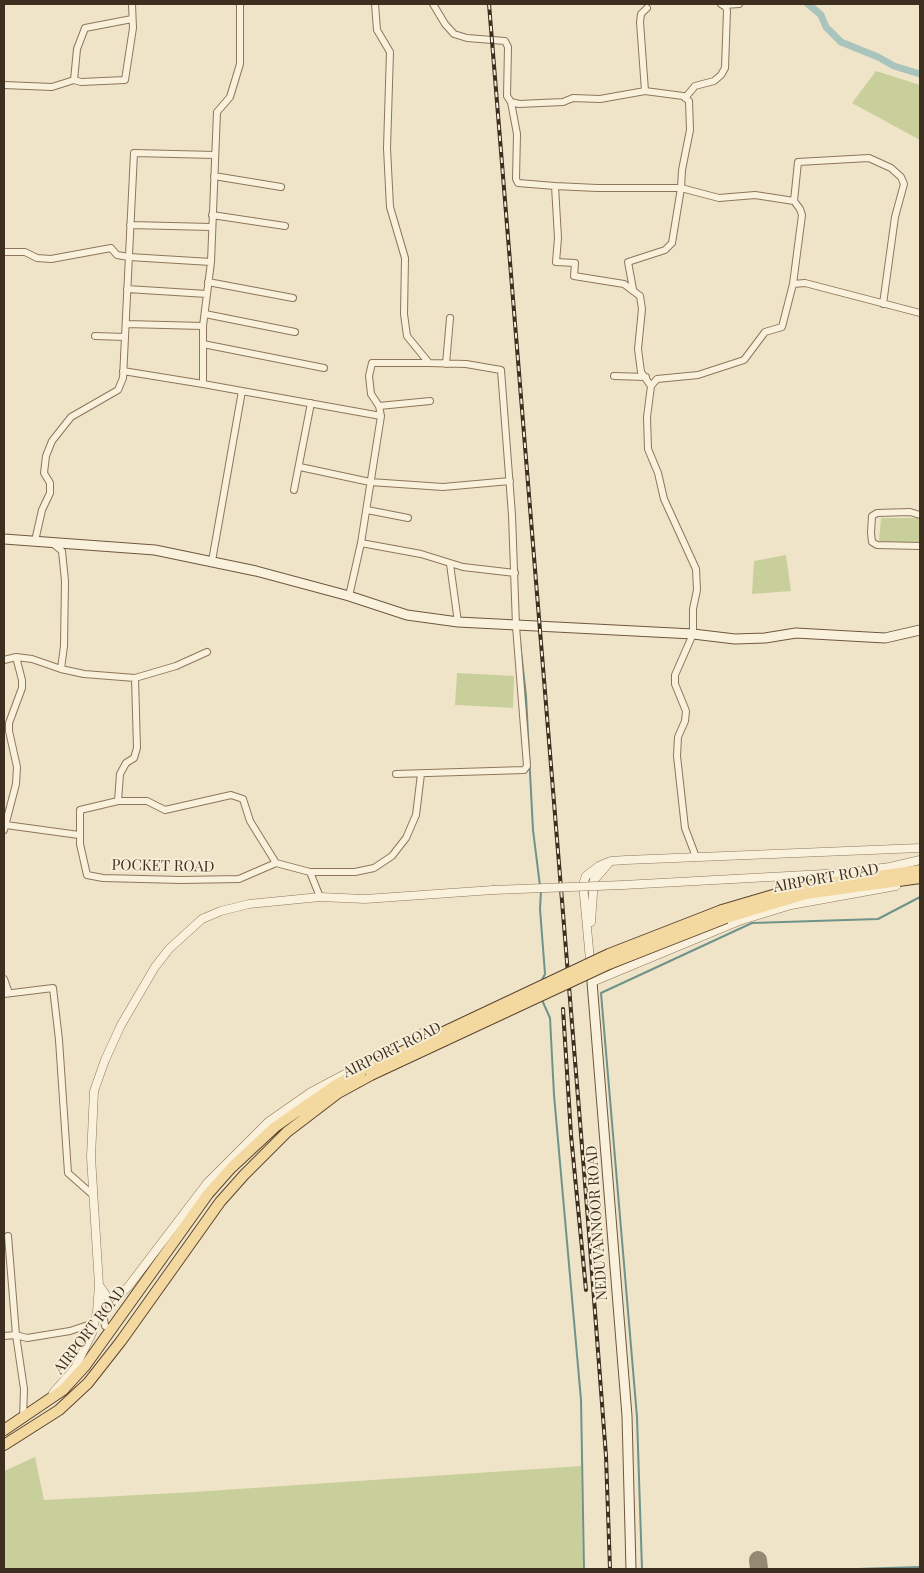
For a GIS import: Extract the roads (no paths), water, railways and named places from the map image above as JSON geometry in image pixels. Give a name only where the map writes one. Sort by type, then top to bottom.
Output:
[{"type":"main road","points":[[4,539],[155,550],[212,561],[349,596],[407,615],[458,622],[693,634],[735,639],[765,638],[796,633],[884,638],[920,630]]},
{"type":"main road","name":"AIRPORT ROAD","points":[[4,1430],[46,1403],[69,1384],[112,1330],[208,1194],[231,1168],[275,1127],[334,1086],[609,964],[726,918],[806,894],[880,880],[920,870]]},
{"type":"main road","name":"AIRPORT ROAD","points":[[880,880],[920,880]]},
{"type":"main road","name":"NEDUVANNOOR ROAD","points":[[592,982],[627,1416],[631,1569]]},
{"type":"main road","name":"AIRPORT ROAD","points":[[4,1445],[59,1410],[88,1384],[220,1202],[287,1132],[367,1073]]},
{"type":"street","points":[[4,85],[52,87],[74,80],[81,82],[125,80],[132,4]]},
{"type":"street","points":[[203,384],[203,344],[211,262],[217,112],[230,97],[240,64],[240,4]]},
{"type":"street","points":[[375,4],[377,30],[390,52],[387,148],[390,207],[405,258],[404,314],[407,336],[429,363]]},
{"type":"street","points":[[433,4],[445,24],[454,34],[467,38],[505,41],[508,47],[507,96],[511,102],[517,134],[516,179],[518,183],[597,188],[681,188],[719,198],[755,195],[794,201],[800,208],[802,215],[792,284],[782,327],[765,332],[744,360],[698,375],[657,379],[614,376]]},
{"type":"street","points":[[722,5],[738,4]]},
{"type":"street","points":[[685,98],[695,86],[714,81],[721,76],[725,68],[726,7],[722,5]]},
{"type":"street","points":[[645,91],[640,22],[641,14],[647,8]]},
{"type":"street","points":[[74,80],[76,49],[85,28],[132,19]]},
{"type":"street","points":[[511,102],[519,104],[562,102],[573,98],[600,98],[645,91],[685,98],[689,102],[690,130],[682,170],[672,243],[665,250],[628,262],[634,289]]},
{"type":"street","points":[[35,541],[42,510],[50,492],[50,483],[44,472],[46,456],[52,441],[71,417],[118,390],[123,372],[134,154],[215,155]]},
{"type":"street","points":[[794,201],[798,162],[869,158],[891,168],[901,177],[904,184],[895,217],[883,304]]},
{"type":"street","points":[[214,176],[281,186]]},
{"type":"street","points":[[555,186],[558,238],[556,262],[575,263],[574,276],[624,284],[634,289],[640,296],[642,309],[638,349],[641,372],[651,386]]},
{"type":"street","points":[[212,215],[285,226]]},
{"type":"street","points":[[130,225],[211,227]]},
{"type":"street","points":[[4,252],[25,252],[37,258],[51,259],[111,248],[117,255],[129,257],[211,262]]},
{"type":"street","points":[[208,282],[293,298]]},
{"type":"street","points":[[792,284],[806,283],[920,313]]},
{"type":"street","points":[[128,289],[207,294]]},
{"type":"street","points":[[205,314],[295,332]]},
{"type":"street","points":[[446,364],[450,318]]},
{"type":"street","points":[[126,324],[204,326]]},
{"type":"street","points":[[95,336],[125,337]]},
{"type":"street","points":[[203,344],[324,368]]},
{"type":"street","points":[[349,596],[361,543],[381,416],[380,406],[371,394],[369,376],[372,363],[486,366],[501,370],[510,481],[516,626],[521,672],[525,768],[396,774]]},
{"type":"street","points":[[123,372],[203,384],[381,416]]},
{"type":"street","points":[[657,379],[651,386],[647,417],[648,449],[664,499],[696,569],[697,590],[693,609],[693,634],[674,675],[675,684],[686,715],[678,737],[677,756],[685,828],[696,857]]},
{"type":"street","points":[[212,561],[242,391]]},
{"type":"street","points":[[380,406],[430,401]]},
{"type":"street","points":[[294,490],[300,467],[310,403]]},
{"type":"street","points":[[300,467],[370,482],[443,487],[510,481]]},
{"type":"street","points":[[366,510],[408,518]]},
{"type":"street","points":[[920,515],[910,512],[878,513],[872,516],[872,542],[877,545],[920,546]]},
{"type":"street","points":[[52,542],[62,551],[65,581],[64,646],[61,669]]},
{"type":"street","points":[[361,543],[421,554],[450,564],[484,571],[515,573]]},
{"type":"street","points":[[450,564],[458,622]]},
{"type":"street","points":[[4,660],[16,657],[32,659],[61,669],[84,674],[135,678],[176,666],[207,652]]},
{"type":"street","points":[[16,657],[22,680],[22,688],[9,731],[17,767],[16,784],[5,828],[79,835]]},
{"type":"street","points":[[135,678],[138,748],[134,758],[126,763],[120,774],[118,801],[146,801],[165,810],[231,795],[243,799],[250,821],[276,863],[310,872],[329,874],[374,868],[392,856],[406,838],[416,815],[421,774]]},
{"type":"street","name":"POCKET ROAD","points":[[118,801],[80,810],[79,835],[87,875],[102,878],[239,879],[276,863]]},
{"type":"street","points":[[602,977],[593,946],[588,914],[594,880],[612,861],[920,848]]},
{"type":"street","points":[[112,1330],[105,1326],[100,1285],[91,1128],[94,1091],[105,1060],[121,1025],[155,967],[186,932],[202,919],[221,911],[249,904],[320,897],[365,899],[493,890],[623,886],[843,873],[890,867],[920,860]]},
{"type":"street","name":"NEDUVANNOOR ROAD","points":[[592,982],[588,914],[583,893],[586,876],[599,866],[612,861]]},
{"type":"street","points":[[310,872],[320,897]]},
{"type":"street","points":[[592,982],[739,920],[792,905],[920,880]]},
{"type":"street","points":[[4,979],[6,993],[53,988],[59,1040],[68,1172],[94,1196]]},
{"type":"street","points":[[100,1285],[108,1298],[118,1296],[128,1287],[208,1182],[268,1122],[311,1092],[430,1029]]},
{"type":"street","points":[[8,1236],[16,1335],[24,1389],[23,1419]]},
{"type":"street","points":[[77,1394],[69,1384],[92,1333],[100,1285]]},
{"type":"street","points":[[4,1336],[16,1335],[27,1338],[66,1332],[94,1323]]},
{"type":"street","points":[[46,1403],[75,1368]]},
{"type":"waterway","points":[[808,4],[821,15],[826,27],[841,42],[878,57],[894,66],[920,74]]},
{"type":"waterway","points":[[520,642],[526,696],[533,830],[540,886]]},
{"type":"waterway","points":[[541,891],[540,909],[545,974],[542,980]]},
{"type":"waterway","points":[[642,1569],[637,1417],[601,993],[752,923],[878,919],[920,897]]},
{"type":"waterway","points":[[542,1000],[550,1018],[554,1095],[581,1400],[584,1569]]},
{"type":"waterway","points":[[857,1569],[920,1567]]},
{"type":"railway","points":[[489,4],[588,1220],[606,1456],[610,1569]]},
{"type":"railway","points":[[563,1009],[571,1135],[586,1290]]}]
